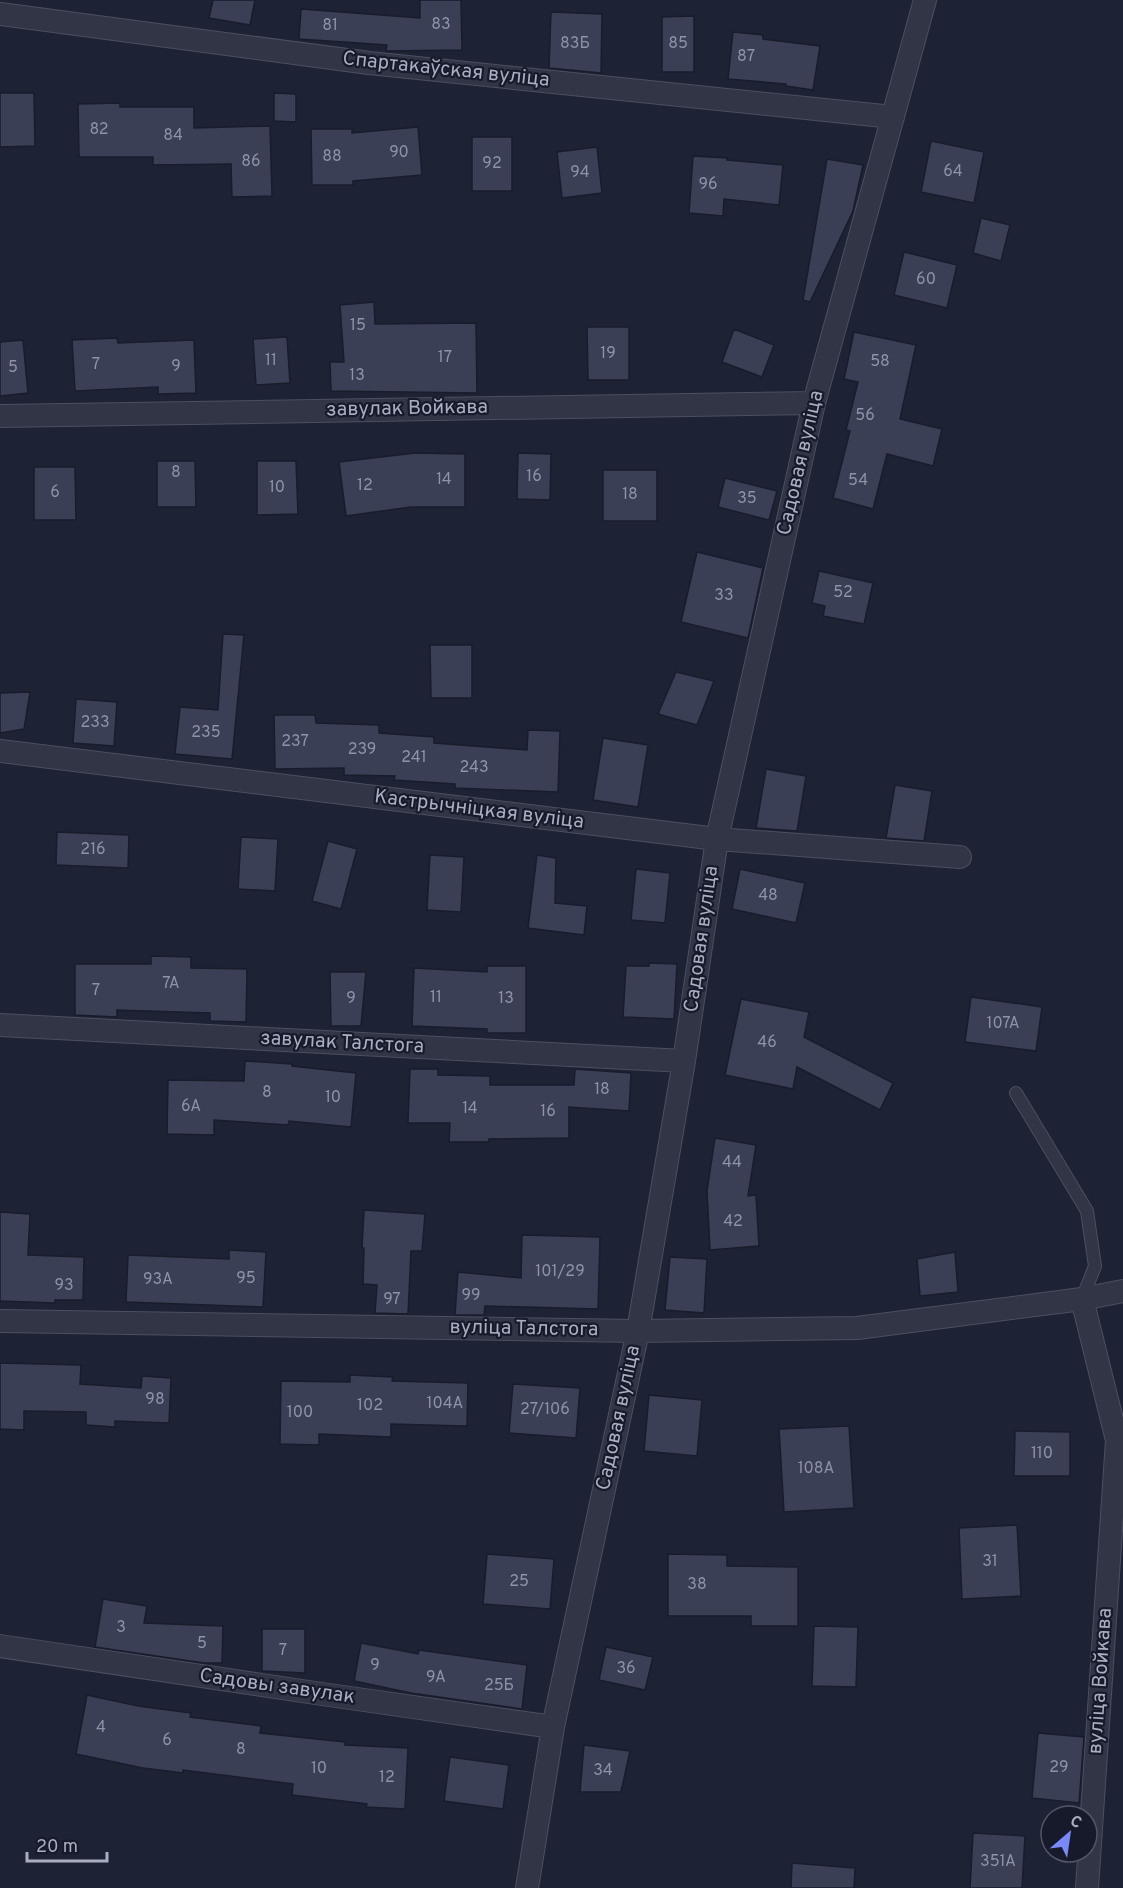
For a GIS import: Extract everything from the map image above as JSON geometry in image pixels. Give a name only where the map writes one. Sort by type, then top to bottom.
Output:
[{"type":"street","name":"Садовая вуліца","points":[[527,1888],[553,1726],[638,1330],[684,1061],[717,839],[814,403],[925,0]]},
{"type":"street","name":"Спартакаўская вуліца","points":[[0,14],[369,63],[893,117]]},
{"type":"street","name":"завулак Войкава","points":[[0,416],[814,403]]},
{"type":"street","name":"Кастрычніцкая вуліца","points":[[0,751],[717,839],[960,857]]},
{"type":"street","name":"завулак Талстога","points":[[0,1025],[684,1061]]},
{"type":"street","name":"вуліца Талстога","points":[[0,1321],[638,1330],[858,1328],[1082,1299],[1123,1291]]},
{"type":"street","name":"вуліца Войкава","points":[[1082,1299],[1117,1440],[1087,1888]]},
{"type":"street","name":"Садовы завулак","points":[[0,1646],[310,1693],[553,1726]]},
{"type":"lane","points":[[1016,1093],[1087,1211],[1095,1266],[1082,1299]]},
{"type":"building","points":[[213,0],[255,0],[250,25],[209,18]]},
{"type":"building","points":[[420,0],[461,0],[462,50],[386,51],[387,45],[299,39],[301,9],[420,18]]},
{"type":"building","points":[[551,12],[602,14],[601,73],[549,68]]},
{"type":"building","points":[[694,16],[694,72],[662,72],[662,17]]},
{"type":"building","points":[[733,32],[763,35],[763,39],[820,46],[813,90],[786,86],[786,84],[728,79]]},
{"type":"building","points":[[0,93],[34,93],[35,146],[0,147]]},
{"type":"building","points":[[274,93],[296,94],[296,122],[274,121]]},
{"type":"building","points":[[120,103],[120,107],[194,107],[194,128],[270,126],[272,196],[232,197],[231,164],[153,165],[153,157],[79,157],[78,104]]},
{"type":"building","points":[[418,127],[422,175],[353,181],[353,185],[312,185],[311,129],[352,129],[352,133]]},
{"type":"building","points":[[472,137],[512,137],[512,191],[472,191]]},
{"type":"building","points":[[931,141],[984,152],[974,203],[921,192]]},
{"type":"building","points":[[597,147],[602,193],[562,198],[557,152]]},
{"type":"building","points":[[693,156],[783,165],[779,205],[724,199],[723,216],[689,213]]},
{"type":"building","points":[[827,159],[863,165],[853,211],[810,302],[803,300]]},
{"type":"building","points":[[981,218],[1010,225],[1001,261],[973,253]]},
{"type":"building","points":[[904,252],[957,265],[947,308],[894,295]]},
{"type":"building","points":[[374,302],[375,324],[476,323],[477,393],[331,391],[330,362],[344,362],[340,305]]},
{"type":"building","points":[[587,327],[629,327],[629,380],[588,380]]},
{"type":"building","points":[[734,329],[774,345],[762,377],[722,362]]},
{"type":"building","points":[[854,332],[916,345],[900,419],[942,429],[933,466],[887,454],[873,509],[833,498],[850,431],[846,430],[858,382],[844,379]]},
{"type":"building","points":[[287,337],[290,383],[256,385],[253,339]]},
{"type":"building","points":[[117,338],[118,343],[194,340],[196,393],[158,394],[158,387],[75,391],[72,340]]},
{"type":"building","points":[[23,340],[28,393],[0,396],[0,342]]},
{"type":"building","points":[[415,453],[465,454],[465,507],[411,507],[346,516],[339,462]]},
{"type":"building","points":[[518,453],[551,454],[550,500],[517,499]]},
{"type":"building","points":[[157,461],[195,461],[196,507],[157,507]]},
{"type":"building","points":[[257,461],[296,461],[298,514],[257,515]]},
{"type":"building","points":[[34,467],[75,467],[76,520],[34,520]]},
{"type":"building","points":[[603,470],[657,470],[657,521],[603,521]]},
{"type":"building","points":[[725,478],[777,491],[769,520],[718,507]]},
{"type":"building","points":[[697,552],[763,568],[748,638],[681,622]]},
{"type":"building","points":[[819,571],[873,583],[864,624],[823,616],[825,606],[812,603]]},
{"type":"building","points":[[223,634],[244,635],[232,759],[175,754],[180,707],[218,710]]},
{"type":"building","points":[[430,645],[472,645],[472,698],[431,698]]},
{"type":"building","points":[[676,672],[714,681],[697,725],[658,714]]},
{"type":"building","points":[[30,692],[24,729],[0,733],[0,693]]},
{"type":"building","points":[[76,699],[117,702],[114,746],[73,743]]},
{"type":"building","points":[[274,715],[315,715],[316,723],[379,725],[379,733],[434,737],[434,743],[527,750],[528,730],[560,731],[558,792],[455,788],[455,784],[394,780],[395,776],[344,775],[344,768],[275,769]]},
{"type":"building","points":[[603,738],[648,745],[638,807],[593,800]]},
{"type":"building","points":[[766,769],[806,776],[797,831],[756,828]]},
{"type":"building","points":[[895,785],[932,791],[924,841],[886,838]]},
{"type":"building","points":[[57,832],[129,835],[128,868],[56,865]]},
{"type":"building","points":[[241,837],[278,839],[275,891],[238,889]]},
{"type":"building","points":[[328,841],[357,849],[341,909],[312,901]]},
{"type":"building","points":[[430,855],[464,857],[461,912],[427,910]]},
{"type":"building","points":[[537,855],[556,858],[555,903],[587,906],[584,935],[528,928]]},
{"type":"building","points":[[636,869],[670,873],[665,923],[631,920]]},
{"type":"building","points":[[740,869],[805,883],[796,923],[732,909]]},
{"type":"building","points":[[151,956],[191,957],[191,968],[247,969],[246,1022],[210,1021],[210,1013],[117,1010],[117,1017],[75,1015],[75,964],[151,964]]},
{"type":"building","points":[[649,963],[677,964],[674,1019],[623,1017],[626,966],[649,966]]},
{"type":"building","points":[[487,966],[526,966],[526,1033],[487,1033],[487,1029],[412,1026],[414,968],[487,972]]},
{"type":"building","points":[[330,972],[366,972],[361,1026],[331,1026]]},
{"type":"building","points":[[971,997],[1042,1007],[1036,1051],[965,1042]]},
{"type":"building","points":[[741,999],[809,1012],[804,1037],[893,1083],[880,1110],[797,1067],[793,1089],[725,1075]]},
{"type":"building","points":[[245,1061],[292,1064],[292,1066],[356,1073],[351,1127],[289,1121],[288,1125],[214,1120],[214,1135],[167,1134],[168,1080],[244,1081]]},
{"type":"building","points":[[410,1069],[438,1069],[438,1075],[490,1076],[490,1085],[574,1085],[575,1069],[631,1073],[629,1111],[569,1107],[569,1138],[449,1142],[450,1123],[408,1123]]},
{"type":"building","points":[[715,1138],[756,1145],[748,1196],[756,1195],[759,1246],[710,1250],[707,1191]]},
{"type":"building","points":[[364,1210],[425,1214],[422,1251],[411,1251],[408,1314],[375,1313],[377,1285],[363,1284]]},
{"type":"building","points":[[0,1212],[30,1214],[28,1255],[84,1257],[83,1300],[55,1300],[55,1303],[0,1301]]},
{"type":"building","points":[[522,1235],[600,1237],[598,1309],[485,1306],[484,1315],[455,1315],[458,1272],[521,1278]]},
{"type":"building","points":[[229,1250],[266,1252],[263,1307],[126,1302],[128,1255],[229,1259]]},
{"type":"building","points":[[955,1252],[958,1292],[920,1296],[917,1259]]},
{"type":"building","points":[[670,1257],[707,1259],[704,1313],[665,1310]]},
{"type":"building","points":[[0,1363],[81,1365],[80,1384],[141,1388],[142,1376],[171,1378],[169,1423],[115,1421],[115,1427],[86,1425],[86,1412],[24,1411],[24,1430],[0,1429]]},
{"type":"building","points":[[350,1375],[393,1377],[392,1381],[468,1383],[467,1426],[391,1424],[391,1437],[319,1434],[319,1445],[280,1444],[281,1381],[350,1382]]},
{"type":"building","points":[[513,1384],[580,1388],[576,1438],[509,1433]]},
{"type":"building","points":[[649,1395],[702,1400],[697,1456],[644,1451]]},
{"type":"building","points":[[849,1426],[854,1508],[784,1512],[779,1429]]},
{"type":"building","points":[[1015,1431],[1070,1432],[1070,1476],[1014,1476]]},
{"type":"building","points":[[1017,1525],[1021,1596],[962,1599],[959,1528]]},
{"type":"building","points":[[487,1554],[554,1559],[550,1609],[483,1604]]},
{"type":"building","points":[[668,1554],[727,1555],[727,1566],[798,1567],[798,1626],[751,1626],[751,1616],[668,1616]]},
{"type":"building","points":[[103,1599],[147,1606],[144,1623],[223,1626],[222,1663],[204,1663],[95,1647]]},
{"type":"building","points":[[814,1626],[858,1627],[856,1687],[812,1686]]},
{"type":"building","points":[[262,1629],[305,1629],[305,1673],[262,1671]]},
{"type":"building","points":[[361,1643],[418,1654],[419,1650],[527,1665],[522,1709],[411,1693],[354,1681]]},
{"type":"building","points":[[606,1647],[653,1657],[645,1690],[599,1680]]},
{"type":"building","points":[[87,1695],[138,1706],[191,1713],[190,1717],[261,1726],[260,1733],[345,1742],[345,1745],[408,1748],[405,1809],[366,1807],[367,1804],[292,1795],[293,1784],[183,1770],[183,1773],[143,1768],[76,1754]]},
{"type":"building","points":[[1038,1733],[1084,1737],[1079,1803],[1032,1798]]},
{"type":"building","points":[[584,1745],[630,1751],[621,1792],[580,1792]]},
{"type":"building","points":[[450,1757],[509,1765],[503,1809],[444,1801]]},
{"type":"building","points":[[973,1833],[1025,1836],[1022,1888],[970,1888]]},
{"type":"building","points":[[792,1863],[855,1868],[854,1888],[791,1888]]}]
